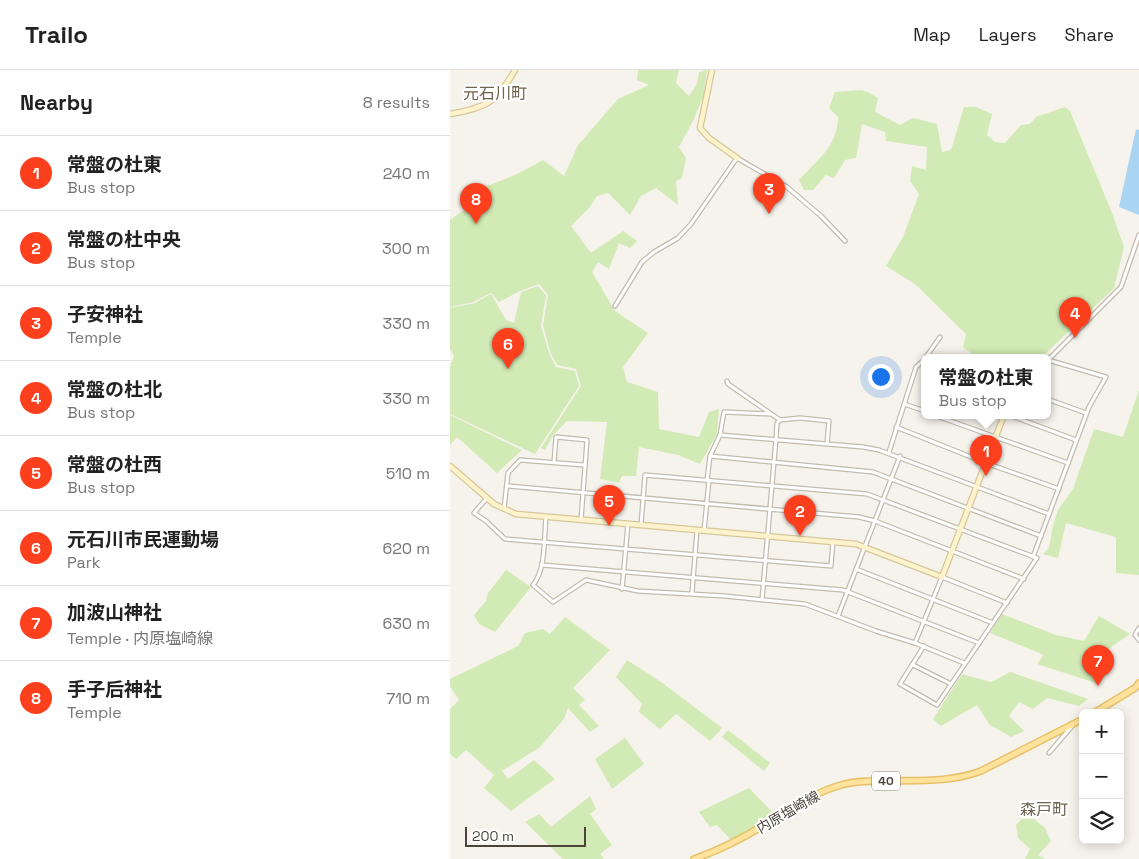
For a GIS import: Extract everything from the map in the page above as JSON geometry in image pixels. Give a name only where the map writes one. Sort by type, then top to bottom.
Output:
[{"type":"main road","points":[[1101,709],[1138,687]]},
{"type":"main road","name":"内原塩崎線","points":[[697,859],[736,841],[830,788],[865,781],[964,777],[981,771],[1079,721]]},
{"type":"street","points":[[450,114],[479,108],[489,102],[506,86],[515,70]]},
{"type":"street","points":[[712,70],[700,128],[709,138],[737,158],[787,187],[815,210],[845,240]]},
{"type":"street","points":[[615,306],[642,262],[654,252],[678,238],[691,224],[737,158]]},
{"type":"street","points":[[1051,357],[1121,287],[1139,235]]},
{"type":"street","points":[[930,354],[940,337]]},
{"type":"street","points":[[1032,557],[1086,413],[1106,378],[1051,361]]},
{"type":"street","points":[[889,452],[916,367],[921,363]]},
{"type":"street","points":[[727,381],[728,384],[780,420],[800,418],[829,421],[827,444]]},
{"type":"street","points":[[1051,400],[1086,413]]},
{"type":"street","points":[[904,404],[921,410]]},
{"type":"street","points":[[704,531],[710,456],[720,435],[724,412],[771,414]]},
{"type":"street","points":[[946,419],[1068,463]]},
{"type":"street","points":[[915,643],[1002,419]]},
{"type":"street","points":[[1020,419],[1076,440]]},
{"type":"street","points":[[762,600],[776,439],[780,420]]},
{"type":"street","points":[[896,427],[1059,489]]},
{"type":"street","points":[[720,435],[872,448],[889,452],[1049,514]]},
{"type":"street","points":[[554,462],[556,437],[587,440],[581,520]]},
{"type":"street","points":[[710,456],[873,472],[1041,536]]},
{"type":"street","points":[[838,616],[900,456]]},
{"type":"street","points":[[503,510],[508,473],[520,460],[584,465]]},
{"type":"street","points":[[450,466],[486,498],[503,510],[521,515],[856,544],[1008,603]]},
{"type":"street","points":[[641,525],[645,475],[772,485],[853,492],[883,499],[1037,558],[937,705],[900,684],[924,646]]},
{"type":"street","points":[[507,486],[853,516],[875,521],[1024,579]]},
{"type":"street","points":[[486,498],[474,513],[486,521],[505,539],[831,566],[832,542]]},
{"type":"street","points":[[546,518],[542,565],[539,576],[533,584],[553,602],[586,580],[603,582],[622,589],[670,594],[692,593],[788,601],[805,604],[876,631],[924,646],[964,663]]},
{"type":"street","points":[[622,589],[628,524]]},
{"type":"street","points":[[692,593],[697,530]]},
{"type":"street","points":[[542,565],[847,592],[979,643]]},
{"type":"street","points":[[856,569],[993,623]]},
{"type":"street","points":[[1139,628],[1135,635],[1139,640]]},
{"type":"street","points":[[912,665],[951,684]]},
{"type":"street","points":[[1049,753],[1073,725]]},
{"type":"green space","points":[[638,70],[679,70],[676,83],[689,96],[697,84],[699,72],[707,70],[704,94],[694,119],[679,147],[686,158],[682,178],[676,181],[678,205],[656,188],[641,196],[630,215],[608,193],[597,196],[589,208],[571,226],[591,253],[623,231],[637,241],[630,248],[619,243],[609,269],[598,262],[592,272],[615,311],[648,333],[623,367],[627,382],[658,392],[659,429],[699,437],[709,412],[719,409],[717,434],[700,464],[678,455],[639,447],[636,476],[622,476],[619,483],[600,479],[607,422],[567,421],[554,434],[545,450],[541,448],[581,386],[576,369],[557,365],[550,352],[543,325],[548,295],[539,284],[499,302],[491,293],[473,302],[450,307],[450,220],[461,212],[474,207],[467,192],[506,179],[543,160],[564,176],[578,145],[618,99],[649,85],[637,80]]},
{"type":"green space","points":[[861,90],[868,92],[878,98],[875,112],[900,125],[913,118],[937,124],[942,152],[951,150],[964,107],[976,107],[992,114],[987,135],[995,142],[1005,143],[1021,125],[1030,124],[1036,117],[1065,107],[1070,111],[1124,247],[1114,288],[1045,354],[972,354],[963,347],[966,334],[915,284],[886,266],[903,237],[919,194],[910,181],[912,166],[926,170],[927,147],[886,141],[885,132],[862,124],[856,158],[845,160],[834,178],[826,175],[813,190],[804,190],[799,180],[825,152],[837,127],[838,117],[829,108],[835,92]]},
{"type":"green space","points":[[538,286],[546,295],[541,326],[549,353],[556,367],[575,371],[579,386],[535,454],[450,414],[450,366],[454,356],[450,349],[450,308],[475,303],[491,294],[506,320],[514,323],[521,292]]},
{"type":"green space","points":[[1139,390],[1139,575],[1116,573],[1116,537],[1066,523],[1058,558],[1043,554],[1049,548],[1058,510],[1073,489],[1094,429],[1123,437]]},
{"type":"green space","points":[[450,415],[522,450],[497,473],[457,437],[450,445]]},
{"type":"green space","points":[[506,570],[531,587],[495,632],[479,624],[474,615],[486,601],[488,593]]},
{"type":"green space","points":[[1002,614],[1056,635],[1084,641],[1099,616],[1130,634],[1097,657],[1109,672],[1096,683],[1037,664],[1044,655],[990,633]]},
{"type":"green space","points":[[565,617],[610,650],[573,688],[585,700],[579,705],[599,726],[590,732],[568,708],[564,719],[539,748],[502,771],[508,779],[534,760],[555,779],[511,811],[484,788],[494,775],[466,750],[456,759],[450,754],[450,709],[459,700],[450,686],[450,679],[518,646],[525,633],[543,629],[550,634]]},
{"type":"green space","points":[[627,660],[661,682],[722,728],[710,741],[676,714],[660,729],[639,712],[642,704],[616,677]]},
{"type":"green space","points":[[1010,672],[1088,699],[1079,706],[1047,698],[1033,709],[1019,702],[1009,716],[1024,731],[1011,737],[990,725],[977,705],[941,726],[933,719],[962,674],[991,682]]},
{"type":"green space","points":[[728,730],[770,763],[764,771],[722,737]]},
{"type":"green space","points":[[625,738],[644,764],[612,789],[595,759]]},
{"type":"green space","points":[[749,788],[774,814],[743,835],[731,840],[717,825],[710,827],[699,812]]},
{"type":"green space","points":[[590,796],[596,809],[590,814],[612,845],[600,854],[604,859],[563,859],[525,822],[539,814],[551,827]]},
{"type":"green space","points":[[1022,819],[1034,819],[1045,828],[1051,841],[1038,855],[1045,859],[1025,859],[1030,849],[1018,838],[1016,825]]},
{"type":"water","points":[[1136,129],[1139,130],[1139,215],[1119,207]]},
{"type":"place","name":"子安神社","points":[[769,214]]},
{"type":"place","name":"手子后神社","points":[[476,224]]},
{"type":"place","name":"常盤の杜北","points":[[1075,338]]},
{"type":"place","name":"元石川市民運動場","points":[[508,369]]},
{"type":"place","name":"常盤の杜東","points":[[986,476]]},
{"type":"place","name":"常盤の杜西","points":[[609,526]]},
{"type":"place","name":"常盤の杜中央","points":[[800,536]]},
{"type":"place","name":"加波山神社","points":[[1098,686]]},
{"type":"district","name":"元石川町","points":[[495,93]]},
{"type":"district","name":"森戸町","points":[[1044,809]]}]
